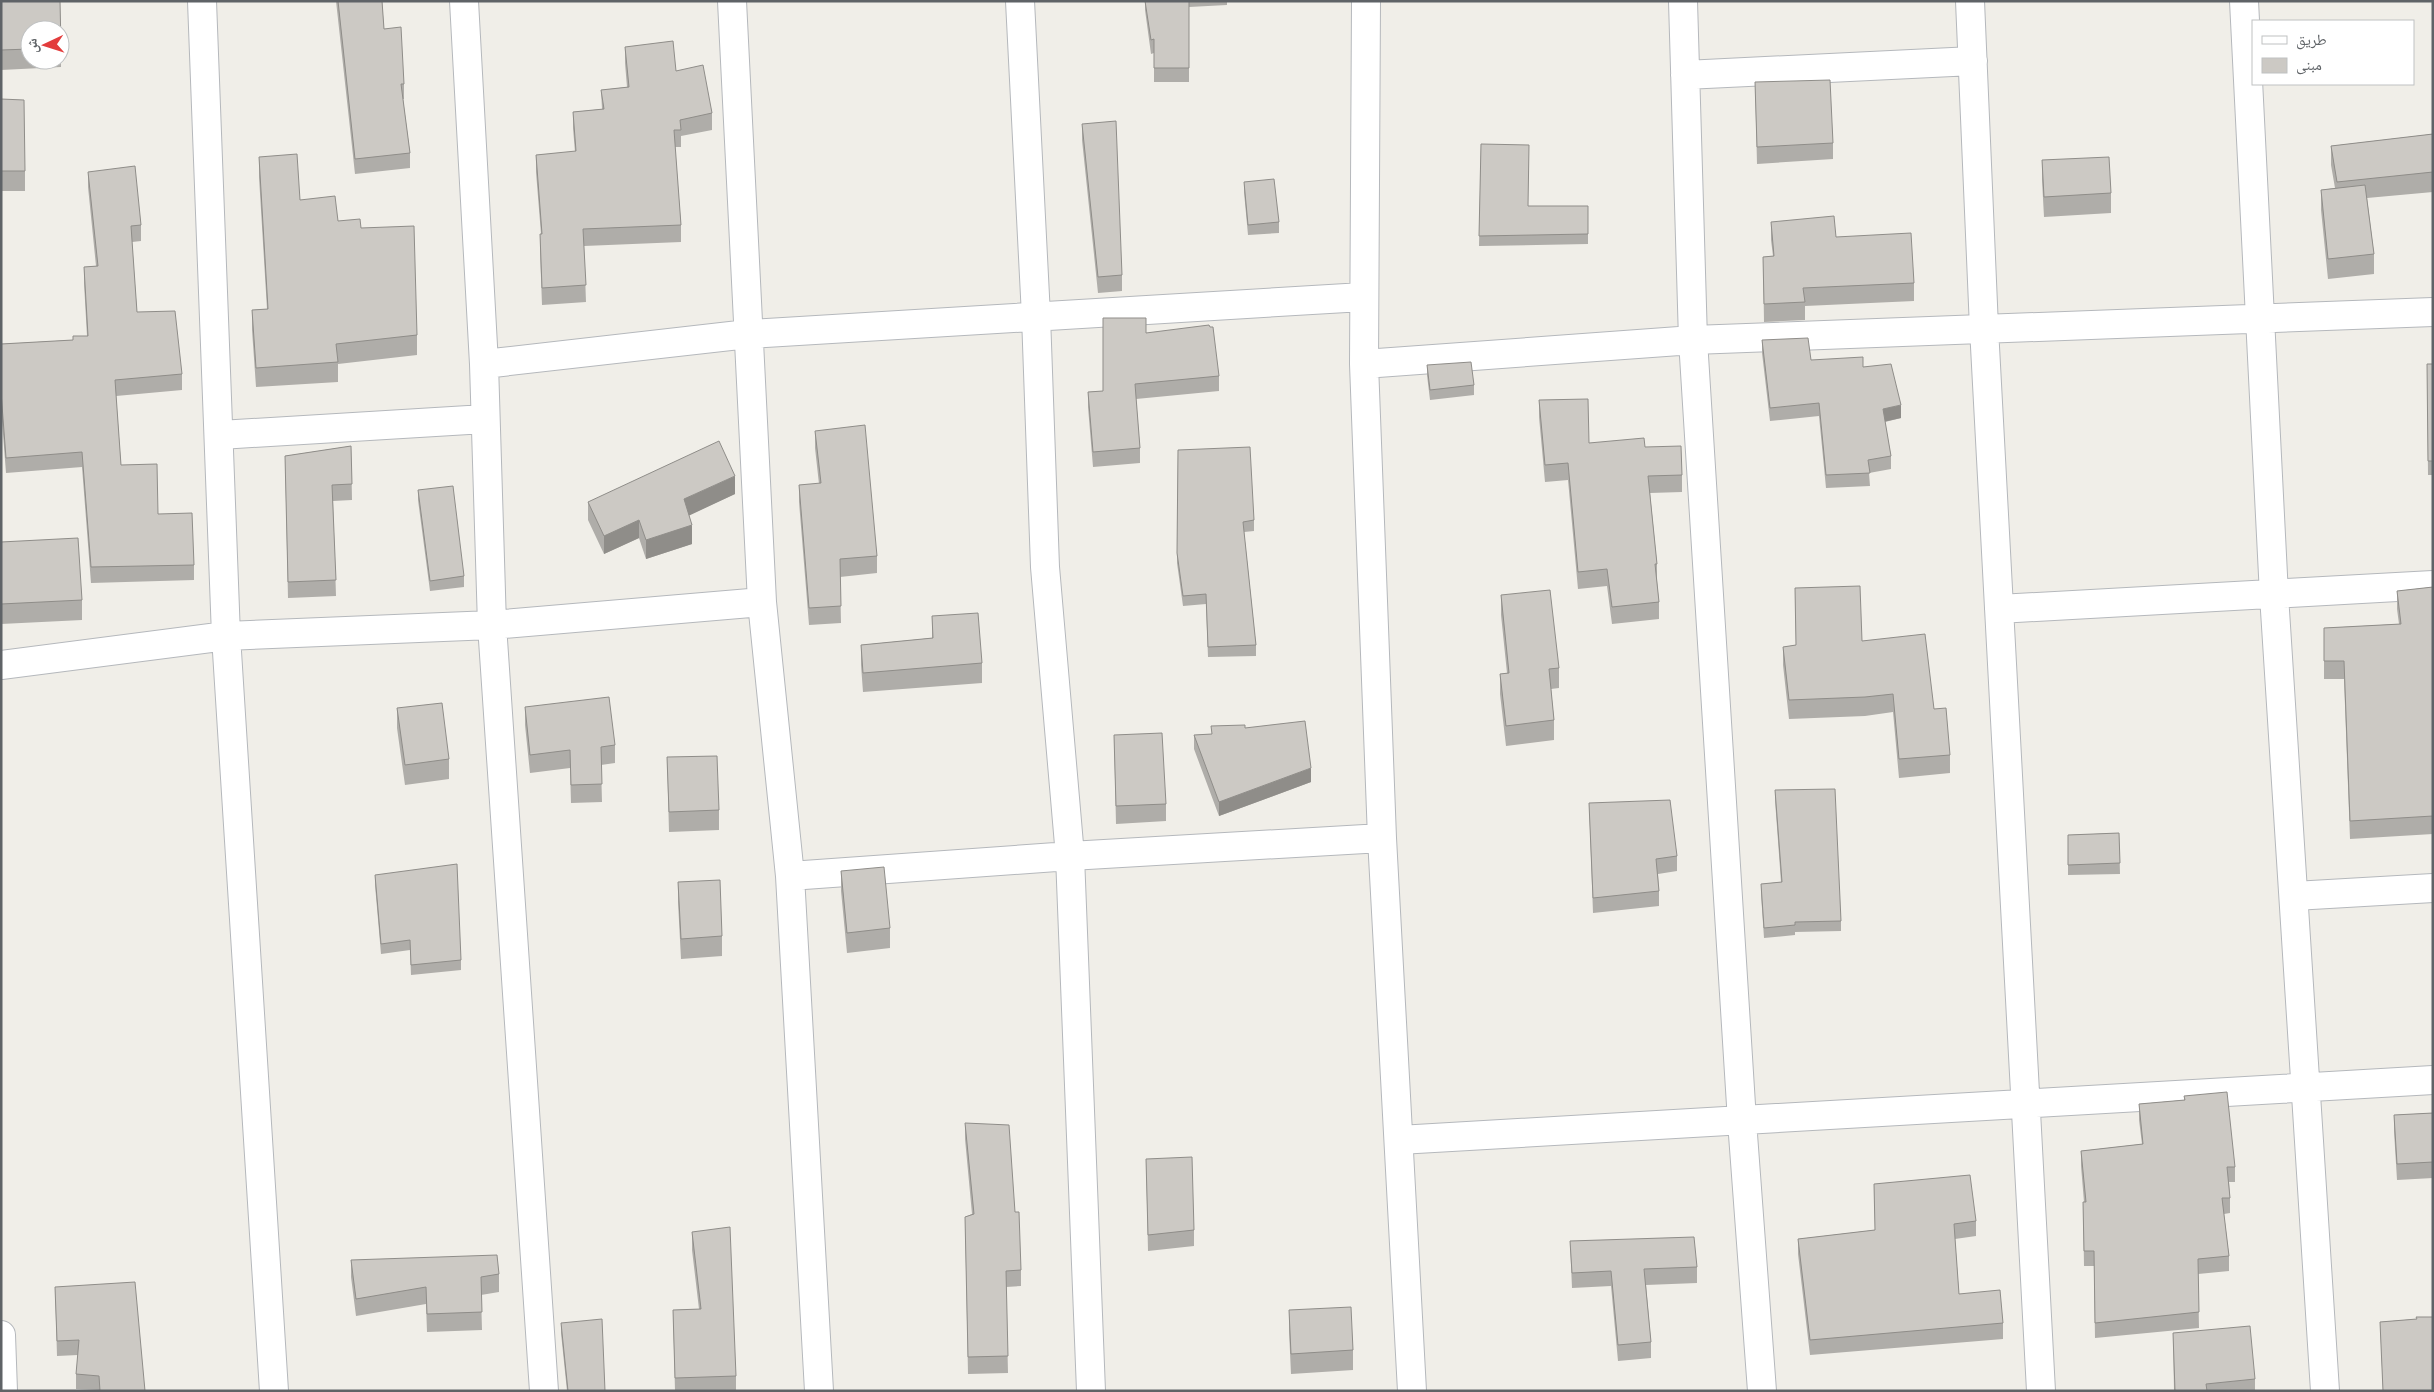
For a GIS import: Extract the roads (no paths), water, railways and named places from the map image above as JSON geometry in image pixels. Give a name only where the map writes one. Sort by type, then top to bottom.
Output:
[{"type":"street","points":[[202,1],[220,435],[226,636],[274,1391]]},
{"type":"street","points":[[464,1],[484,364],[492,625],[544,1391]]},
{"type":"street","points":[[732,1],[762,602],[790,876],[819,1391]]},
{"type":"street","points":[[1020,1],[1036,316],[1046,567],[1070,856],[1091,1391]]},
{"type":"street","points":[[1366,1],[1364,364],[1382,838],[1412,1391]]},
{"type":"street","points":[[1683,1],[1693,340],[1742,1121],[1762,1391]]},
{"type":"street","points":[[1970,1],[1984,328],[2041,1391]]},
{"type":"street","points":[[2244,1],[2274,595],[2324,1391]]},
{"type":"street","points":[[1685,75],[1973,61]]},
{"type":"street","points":[[484,364],[748,334],[1363,297]]},
{"type":"street","points":[[1364,364],[1693,340],[2433,312]]},
{"type":"street","points":[[220,435],[485,419]]},
{"type":"street","points":[[1999,609],[2433,585]]},
{"type":"street","points":[[1,665],[226,636],[492,625],[762,602]]},
{"type":"street","points":[[790,876],[1070,856],[1382,838]]},
{"type":"street","points":[[2294,896],[2433,888]]},
{"type":"street","points":[[1399,1140],[2433,1080]]},
{"type":"street","points":[[1,1335],[3,1391]]}]
